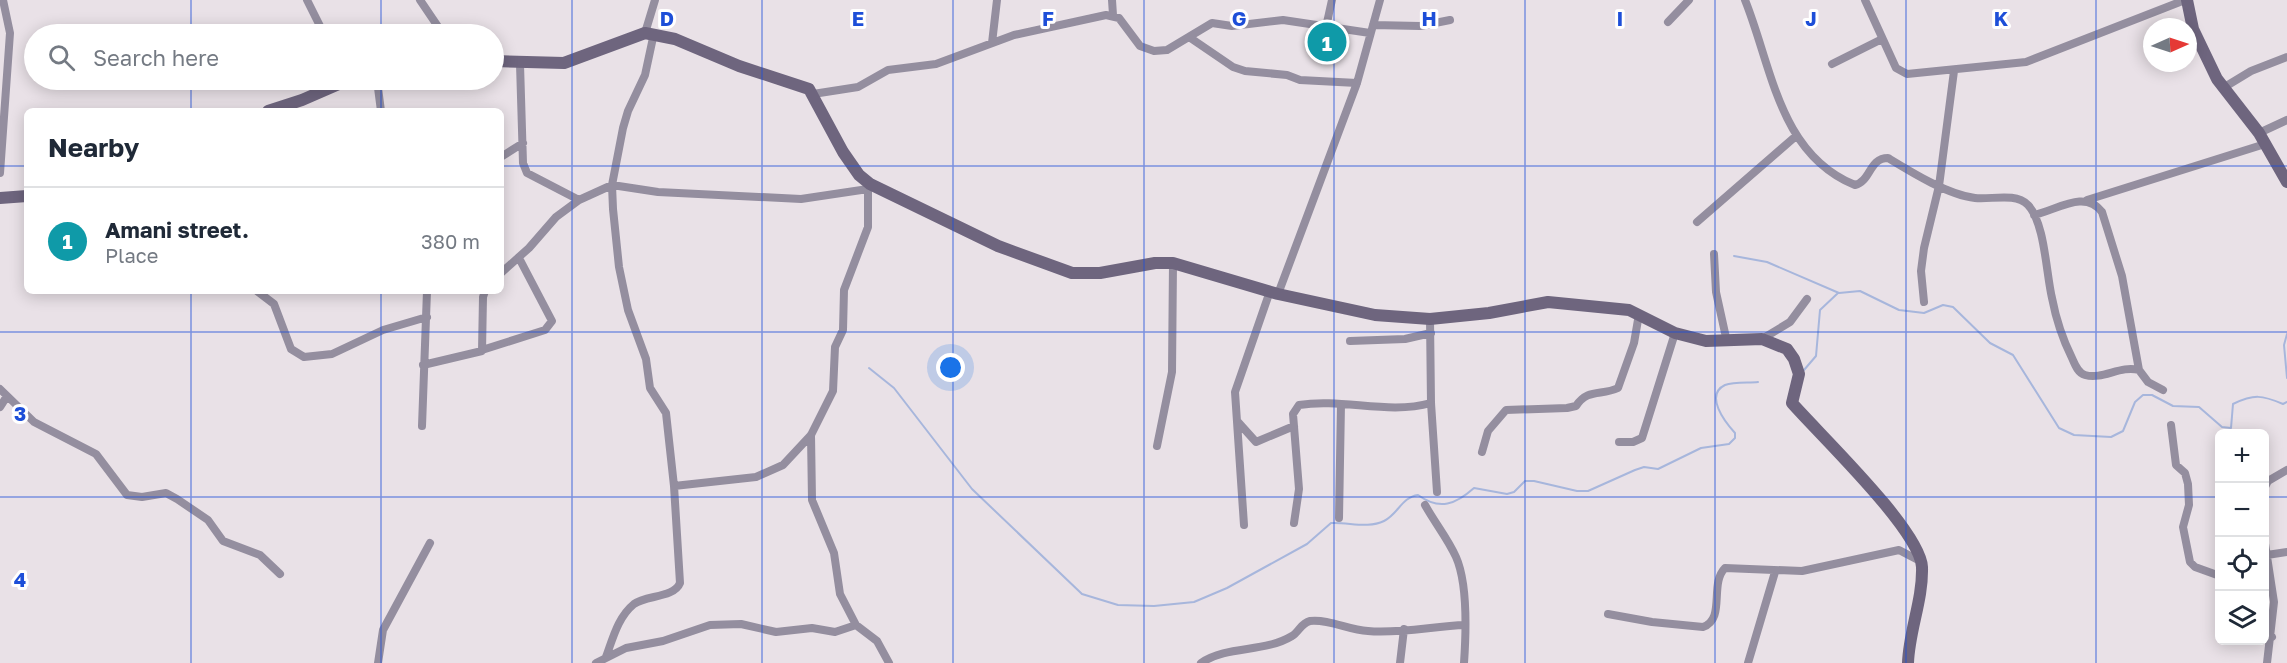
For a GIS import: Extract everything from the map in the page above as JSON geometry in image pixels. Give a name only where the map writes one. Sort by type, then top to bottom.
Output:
[{"type":"street","points":[[0,172],[10,33],[3,0]]},
{"type":"street","points":[[307,0],[319,24]]},
{"type":"street","points":[[420,0],[436,24]]},
{"type":"street","points":[[606,657],[620,622],[634,604],[678,587],[674,486],[666,413],[650,388],[646,359],[623,288],[615,240],[612,184],[628,111],[645,75],[655,0]]},
{"type":"street","points":[[992,42],[997,0]]},
{"type":"street","points":[[1112,0],[1113,15]]},
{"type":"street","points":[[1326,27],[1332,0]]},
{"type":"street","points":[[1244,525],[1235,404],[1237,382],[1357,83],[1380,0]]},
{"type":"street","points":[[1668,22],[1689,0]]},
{"type":"street","points":[[1745,0],[1769,76],[1796,136],[1812,156],[1836,177],[1855,185],[1863,181],[1875,162],[1888,158],[1939,186],[1974,198],[2011,198],[2027,204],[2034,215],[2061,338],[2078,370],[2083,375],[2092,376],[2121,368],[2139,370]]},
{"type":"street","points":[[1865,0],[1900,73],[1954,71],[2026,62],[2186,0],[2193,29],[2223,88],[2262,138],[2287,182]]},
{"type":"street","points":[[813,94],[858,87],[888,70],[936,64],[992,42],[1044,27],[1113,15],[1119,18],[1145,50],[1167,50],[1212,23],[1232,26],[1283,20],[1326,27],[1371,29],[1420,26],[1450,20]]},
{"type":"street","points":[[504,62],[564,63],[579,60],[650,33],[675,39],[739,66],[804,87],[813,94],[843,152],[869,186],[998,246],[1072,273],[1100,273],[1155,263],[1173,263],[1274,293],[1375,315],[1430,319],[1489,313],[1548,302],[1600,305],[1640,314],[1675,333],[1706,341],[1762,339],[1779,344],[1794,359],[1800,374],[1792,403],[1848,461],[1909,536],[1921,561],[1920,591],[1908,663]]},
{"type":"street","points":[[1189,37],[1233,67],[1245,71],[1287,75],[1300,80],[1357,83]]},
{"type":"street","points":[[1832,64],[1882,39]]},
{"type":"street","points":[[2223,88],[2252,71],[2287,57]]},
{"type":"street","points":[[520,64],[523,163],[527,173],[579,200]]},
{"type":"street","points":[[1924,302],[1921,271],[1924,248],[1939,186],[1954,71]]},
{"type":"street","points":[[277,108],[324,90]]},
{"type":"street","points":[[378,90],[381,108]]},
{"type":"street","points":[[2034,215],[2086,200],[2262,138],[2287,120]]},
{"type":"street","points":[[1697,222],[1796,136]]},
{"type":"street","points":[[504,155],[523,143]]},
{"type":"street","points":[[504,270],[519,258],[556,217],[579,200],[612,184],[658,192],[801,200],[869,186]]},
{"type":"street","points":[[674,486],[756,477],[783,465],[811,435],[833,391],[835,347],[843,330],[844,290],[868,227],[869,186]]},
{"type":"street","points":[[0,198],[24,196]]},
{"type":"street","points":[[2086,200],[2096,204],[2107,224],[2122,276],[2139,370],[2148,382],[2163,390]]},
{"type":"street","points":[[1714,254],[1716,292],[1727,342]]},
{"type":"street","points":[[423,365],[475,355],[482,350],[545,330],[552,321],[519,258]]},
{"type":"street","points":[[1157,446],[1173,372],[1173,263]]},
{"type":"street","points":[[261,294],[274,304],[291,349],[304,357],[332,354],[383,330],[427,317]]},
{"type":"street","points":[[422,426],[427,294]]},
{"type":"street","points":[[482,350],[484,294]]},
{"type":"street","points":[[1762,339],[1790,322],[1807,299]]},
{"type":"street","points":[[1482,452],[1488,431],[1506,410],[1533,411],[1576,406],[1581,398],[1592,392],[1618,388],[1634,343],[1640,314]]},
{"type":"street","points":[[1430,319],[1431,403],[1437,492]]},
{"type":"street","points":[[1350,341],[1405,339],[1431,333]]},
{"type":"street","points":[[1619,442],[1633,442],[1642,438],[1675,333]]},
{"type":"street","points":[[0,389],[34,422],[96,454],[127,495],[142,497],[166,494],[177,499],[208,520],[223,541],[260,555],[280,574]]},
{"type":"street","points":[[0,406],[8,396]]},
{"type":"street","points":[[1294,522],[1299,489],[1293,414],[1299,405],[1341,404],[1410,409],[1431,403]]},
{"type":"street","points":[[1339,518],[1341,404]]},
{"type":"street","points":[[1237,421],[1256,442],[1294,426]]},
{"type":"street","points":[[2171,425],[2176,465],[2185,473],[2189,495],[2183,527],[2190,562],[2195,567],[2215,574]]},
{"type":"street","points":[[811,435],[812,500],[834,553],[840,594],[856,625],[877,641],[890,663]]},
{"type":"street","points":[[2267,483],[2287,470]]},
{"type":"street","points":[[1425,505],[1448,541],[1460,568],[1465,625],[1464,663]]},
{"type":"street","points":[[378,663],[382,630],[430,543]]},
{"type":"street","points":[[1608,614],[1652,622],[1703,627],[1710,624],[1714,618],[1716,586],[1725,568],[1775,572],[1802,571],[1899,550],[1921,561]]},
{"type":"street","points":[[2269,555],[2287,552]]},
{"type":"street","points":[[2267,663],[2272,638],[2274,602],[2269,568]]},
{"type":"street","points":[[1748,663],[1775,572]]},
{"type":"street","points":[[1201,663],[1215,654],[1276,642],[1293,635],[1309,621],[1329,622],[1367,631],[1465,625]]},
{"type":"street","points":[[596,663],[626,648],[663,641],[710,625],[741,624],[776,632],[812,628],[835,632],[856,625]]},
{"type":"street","points":[[1400,663],[1404,629]]},
{"type":"street","points":[[2269,632],[2272,638]]},
{"type":"waterway","points":[[1734,256],[1767,262],[1839,293],[1860,291],[1899,310],[1924,313],[1943,305],[1953,307],[1990,343],[2013,355],[2059,428],[2074,435],[2111,437],[2123,431],[2135,402],[2143,395],[2152,395],[2173,406],[2199,407],[2222,427],[2231,428],[2233,404],[2258,397],[2283,404],[2287,402]]},
{"type":"waterway","points":[[1804,370],[1816,356],[1820,310],[1838,293]]},
{"type":"waterway","points":[[2287,334],[2284,345],[2287,378]]},
{"type":"waterway","points":[[869,368],[894,388],[972,489],[1082,594],[1118,605],[1154,606],[1194,602],[1227,588],[1307,544],[1331,523],[1365,525],[1378,523],[1389,518],[1413,496],[1418,495],[1434,503],[1448,504],[1474,488],[1507,494],[1514,492],[1525,481],[1588,491],[1635,470],[1644,467],[1658,469],[1701,448],[1729,444],[1735,438],[1735,433],[1718,409],[1716,395],[1725,385],[1758,382]]},
{"type":"place","name":"Amani street.","points":[[1327,42]]}]
